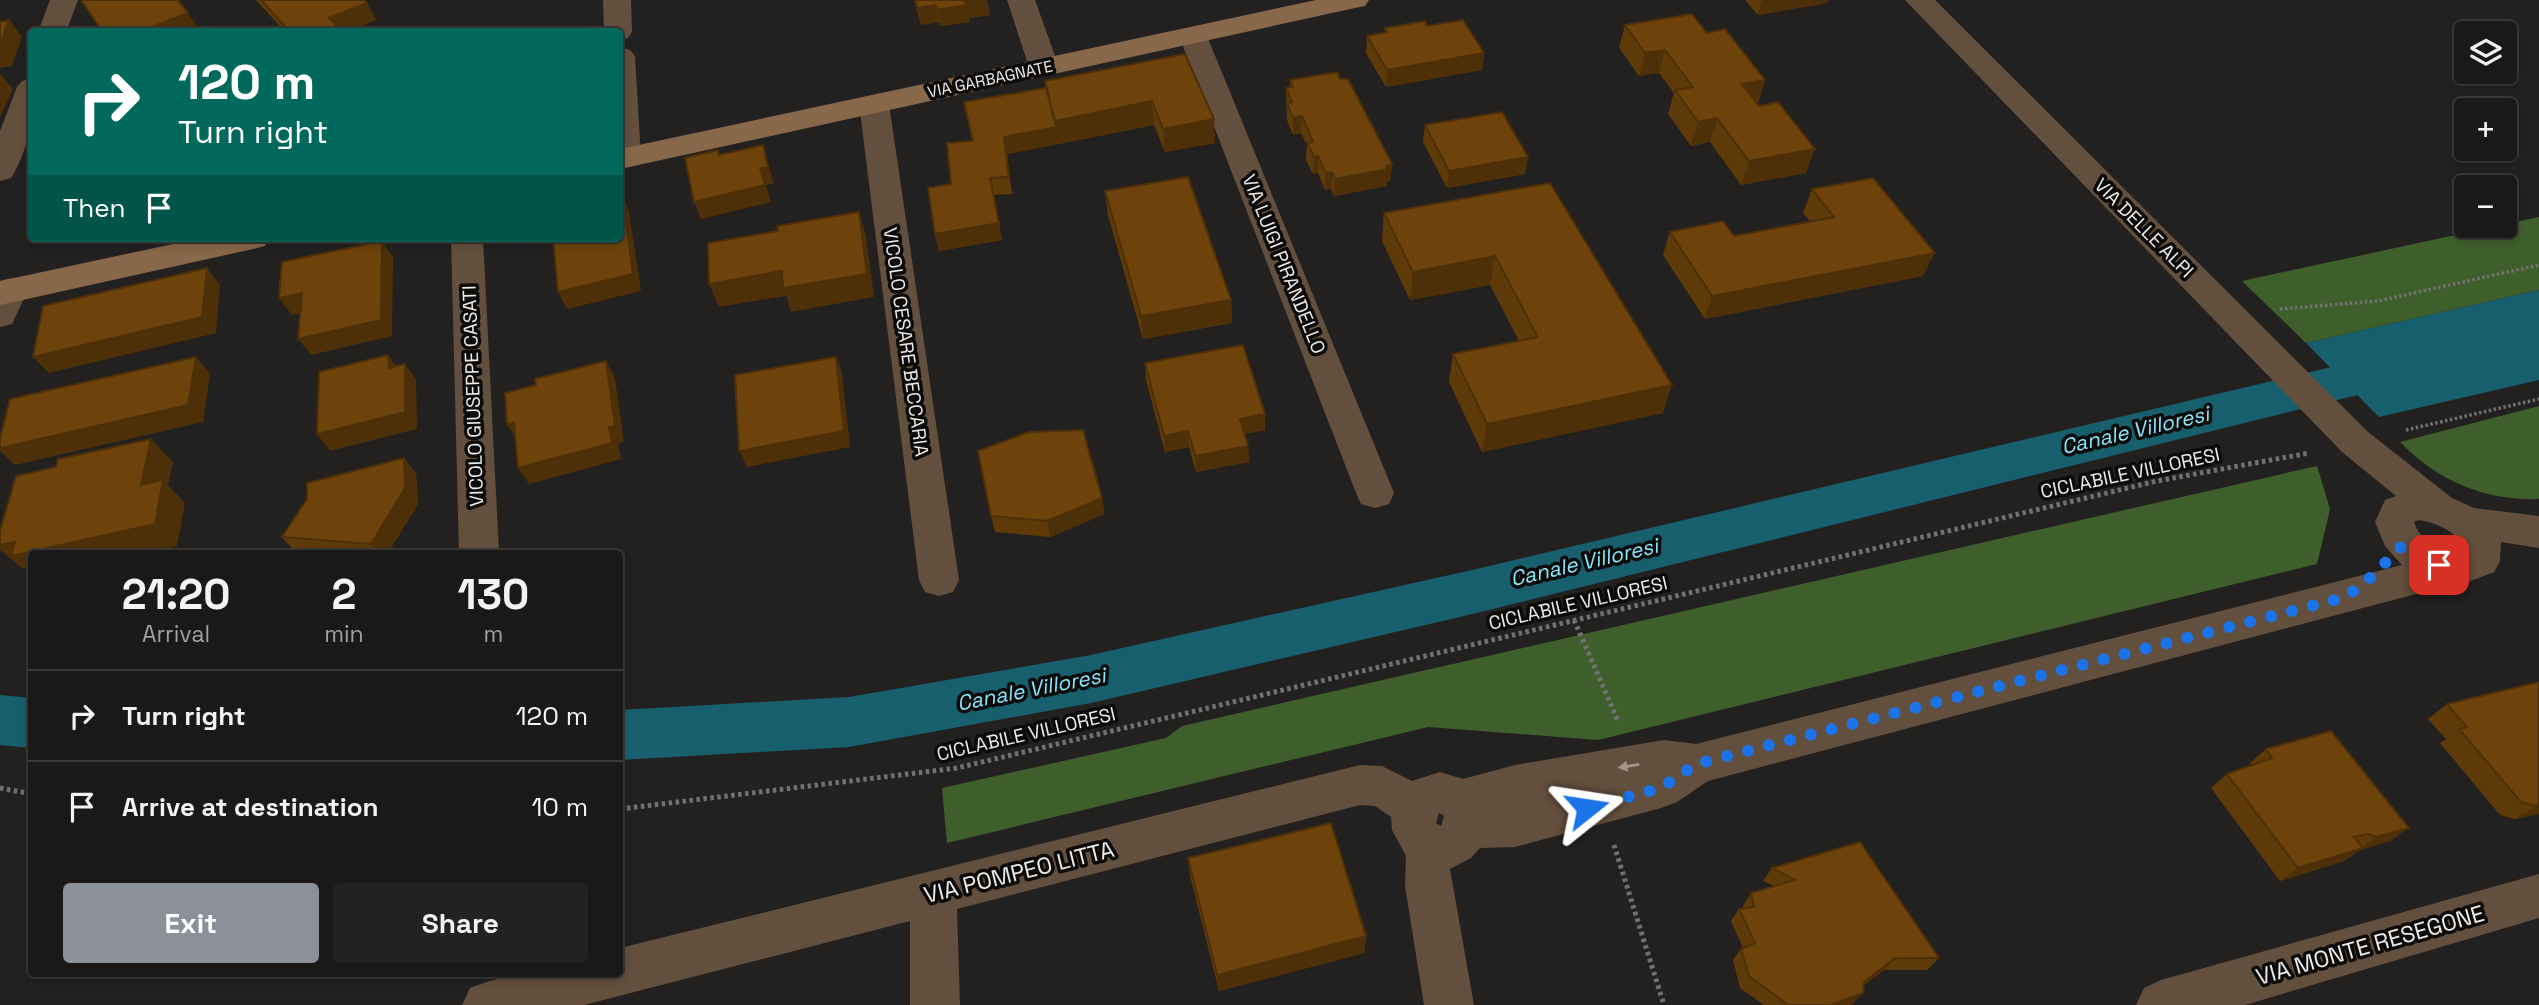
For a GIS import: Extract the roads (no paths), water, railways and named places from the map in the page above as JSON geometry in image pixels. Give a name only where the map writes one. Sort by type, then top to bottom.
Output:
[{"type":"street","points":[[54,28],[64,0]]},
{"type":"street","points":[[617,0],[618,28]]},
{"type":"street","points":[[1021,0],[1044,67]]},
{"type":"street","name":"VIA GARBAGNATE","points":[[623,158],[1355,0]]},
{"type":"street","name":"VIA DELLE ALPI","points":[[1919,0],[2260,322],[2356,443],[2401,527]]},
{"type":"street","name":"VIA LUIGI PIRANDELLO","points":[[1193,36],[1375,493]]},
{"type":"street","points":[[0,171],[28,98]]},
{"type":"street","name":"VICOLO CESARE BECCARIA","points":[[874,104],[939,579]]},
{"type":"street","points":[[4,299],[237,242]]},
{"type":"street","name":"VICOLO GIUSEPPE CASATI","points":[[467,242],[480,550]]},
{"type":"street","name":"VIA DELLE ALPI","points":[[2356,443],[2452,515]]},
{"type":"street","points":[[2346,597],[2371,577],[2415,504],[2452,515],[2539,532]]},
{"type":"street","points":[[2401,527],[2426,560],[2466,564],[2483,552],[2482,542],[2452,515]]},
{"type":"street","points":[[1449,1005],[1427,869],[1443,820],[1515,827],[1661,788],[1696,764],[2539,545]]},
{"type":"street","name":"VIA POMPEO LITTA","points":[[623,971],[1360,785],[1381,786],[1443,820]]},
{"type":"street","points":[[933,894],[935,1005]]},
{"type":"street","name":"VIA MONTE RESEGONE","points":[[2161,1005],[2539,896]]},
{"type":"street","name":"VIA POMPEO LITTA","points":[[487,1005],[597,977]]},
{"type":"water","points":[[2539,290],[2539,380],[2379,417],[2306,343]]},
{"type":"waterway","name":"Canale Villoresi","points":[[623,735],[849,722],[1091,679],[1481,590],[2539,334]]},
{"type":"waterway","name":"Canale Villoresi","points":[[0,720],[28,723]]}]
